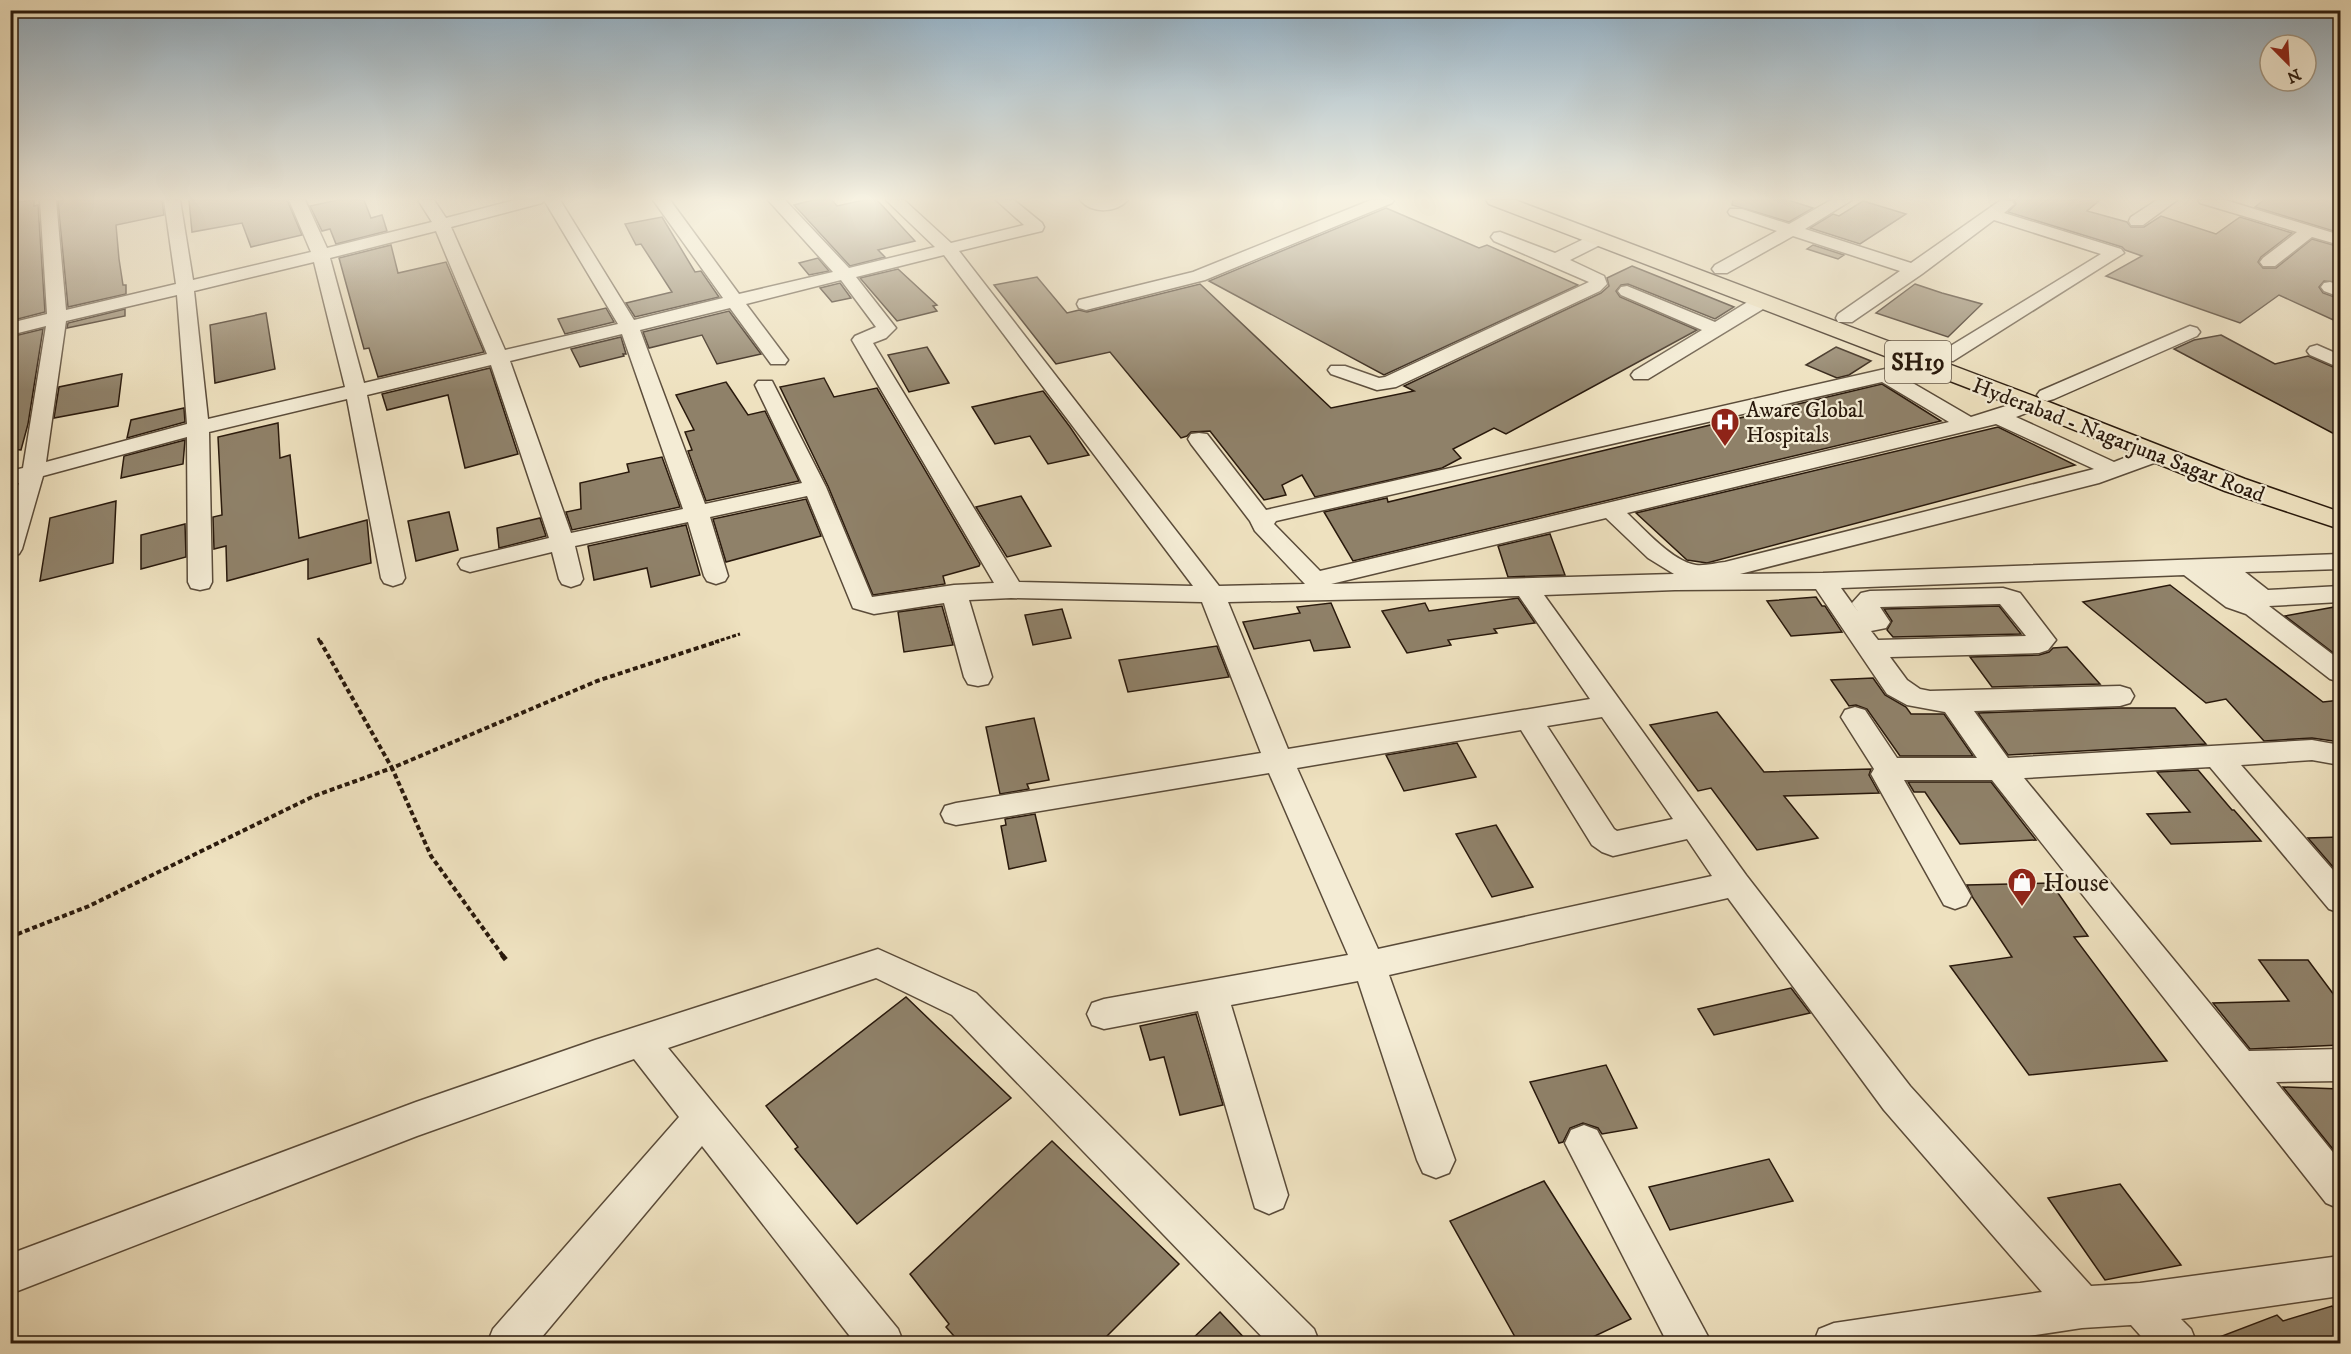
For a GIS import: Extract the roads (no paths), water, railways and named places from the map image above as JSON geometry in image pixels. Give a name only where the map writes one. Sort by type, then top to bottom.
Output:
[{"type":"main road","name":"Hyderabad - Nagarjuna Sagar Road","points":[[1658,263],[1761,302],[2039,399],[2340,500]]},
{"type":"main road","name":"Hyderabad - Nagarjuna Sagar Road","points":[[1706,263],[1946,357],[2157,454],[2235,485],[2340,521]]},
{"type":"street","points":[[10,549],[33,472],[57,318],[53,263]]},
{"type":"street","points":[[181,263],[198,428],[200,582]]},
{"type":"street","points":[[10,329],[286,263]]},
{"type":"street","points":[[323,263],[356,391],[393,578]]},
{"type":"street","points":[[458,263],[498,356],[562,542],[571,579]]},
{"type":"street","points":[[590,263],[629,327],[697,514],[716,576]]},
{"type":"street","points":[[708,263],[778,360]]},
{"type":"street","points":[[835,263],[886,328],[879,334],[862,340],[1011,590]]},
{"type":"street","points":[[10,478],[198,428],[890,263]]},
{"type":"street","points":[[959,263],[1212,594],[1278,759],[1369,965],[1436,1160]]},
{"type":"street","points":[[1086,304],[1199,276],[1230,263]]},
{"type":"street","points":[[1338,370],[1377,384],[1389,383],[1598,284],[1598,280],[1593,277],[1563,263]]},
{"type":"street","points":[[1721,269],[1732,263]]},
{"type":"street","points":[[1895,263],[1916,270]]},
{"type":"street","points":[[1845,318],[1925,263]]},
{"type":"street","points":[[1946,357],[2098,263]]},
{"type":"street","points":[[1627,291],[1716,329]]},
{"type":"street","points":[[1641,375],[1761,302]]},
{"type":"street","points":[[1317,585],[1611,510],[1998,417],[2190,332]]},
{"type":"street","points":[[2317,351],[2340,362]]},
{"type":"street","points":[[1262,520],[1268,516],[1884,375],[1967,424]]},
{"type":"street","points":[[765,386],[815,487],[862,603],[874,606],[954,593],[1011,590],[1212,594],[1317,585],[1526,588],[1676,582],[1823,581],[2340,561]]},
{"type":"street","points":[[1998,417],[2114,470]]},
{"type":"street","points":[[1199,439],[1262,520],[1263,526],[1317,585]]},
{"type":"street","points":[[1611,510],[1644,541],[1671,562],[1688,571],[1703,572],[1737,567],[2091,478],[2157,454]]},
{"type":"street","points":[[470,564],[815,487]]},
{"type":"street","points":[[2222,566],[2259,603],[2340,672]]},
{"type":"street","points":[[2190,567],[2235,601],[2259,603],[2340,594]]},
{"type":"street","points":[[1823,581],[1903,692],[1926,702],[2120,696]]},
{"type":"street","points":[[1526,588],[1609,706],[1684,828]]},
{"type":"street","points":[[954,593],[978,677]]},
{"type":"street","points":[[1854,625],[1877,622],[1865,603],[1870,599],[2003,596],[2011,599],[2043,640],[2039,644],[1871,649]]},
{"type":"street","points":[[1953,702],[2000,769],[2340,1190]]},
{"type":"street","points":[[956,814],[1609,706]]},
{"type":"street","points":[[1855,717],[1888,769],[1886,774],[1955,896]]},
{"type":"street","points":[[1528,719],[1608,842],[1613,844],[1684,828]]},
{"type":"street","points":[[1618,748],[1684,828],[1735,884],[1897,1098],[2082,1307]]},
{"type":"street","points":[[1888,769],[2000,769],[2312,750],[2340,755]]},
{"type":"street","points":[[2217,756],[2340,900]]},
{"type":"street","points":[[1104,1014],[1369,965],[1735,884]]},
{"type":"street","points":[[10,1274],[416,1119],[641,1041],[878,963],[964,1004],[1299,1344]]},
{"type":"street","points":[[1210,994],[1269,1196]]},
{"type":"street","points":[[641,1041],[883,1344]]},
{"type":"street","points":[[2240,1067],[2340,1065]]},
{"type":"street","points":[[508,1344],[701,1119]]},
{"type":"street","points":[[1584,1143],[1691,1344]]},
{"type":"street","points":[[1836,1343],[2082,1307],[2140,1304],[2340,1276]]},
{"type":"street","points":[[2140,1304],[2176,1344]]},
{"type":"place","name":"Aware Global Hospitals","points":[[1725,448]]},
{"type":"place","name":"House","points":[[2022,908]]}]
